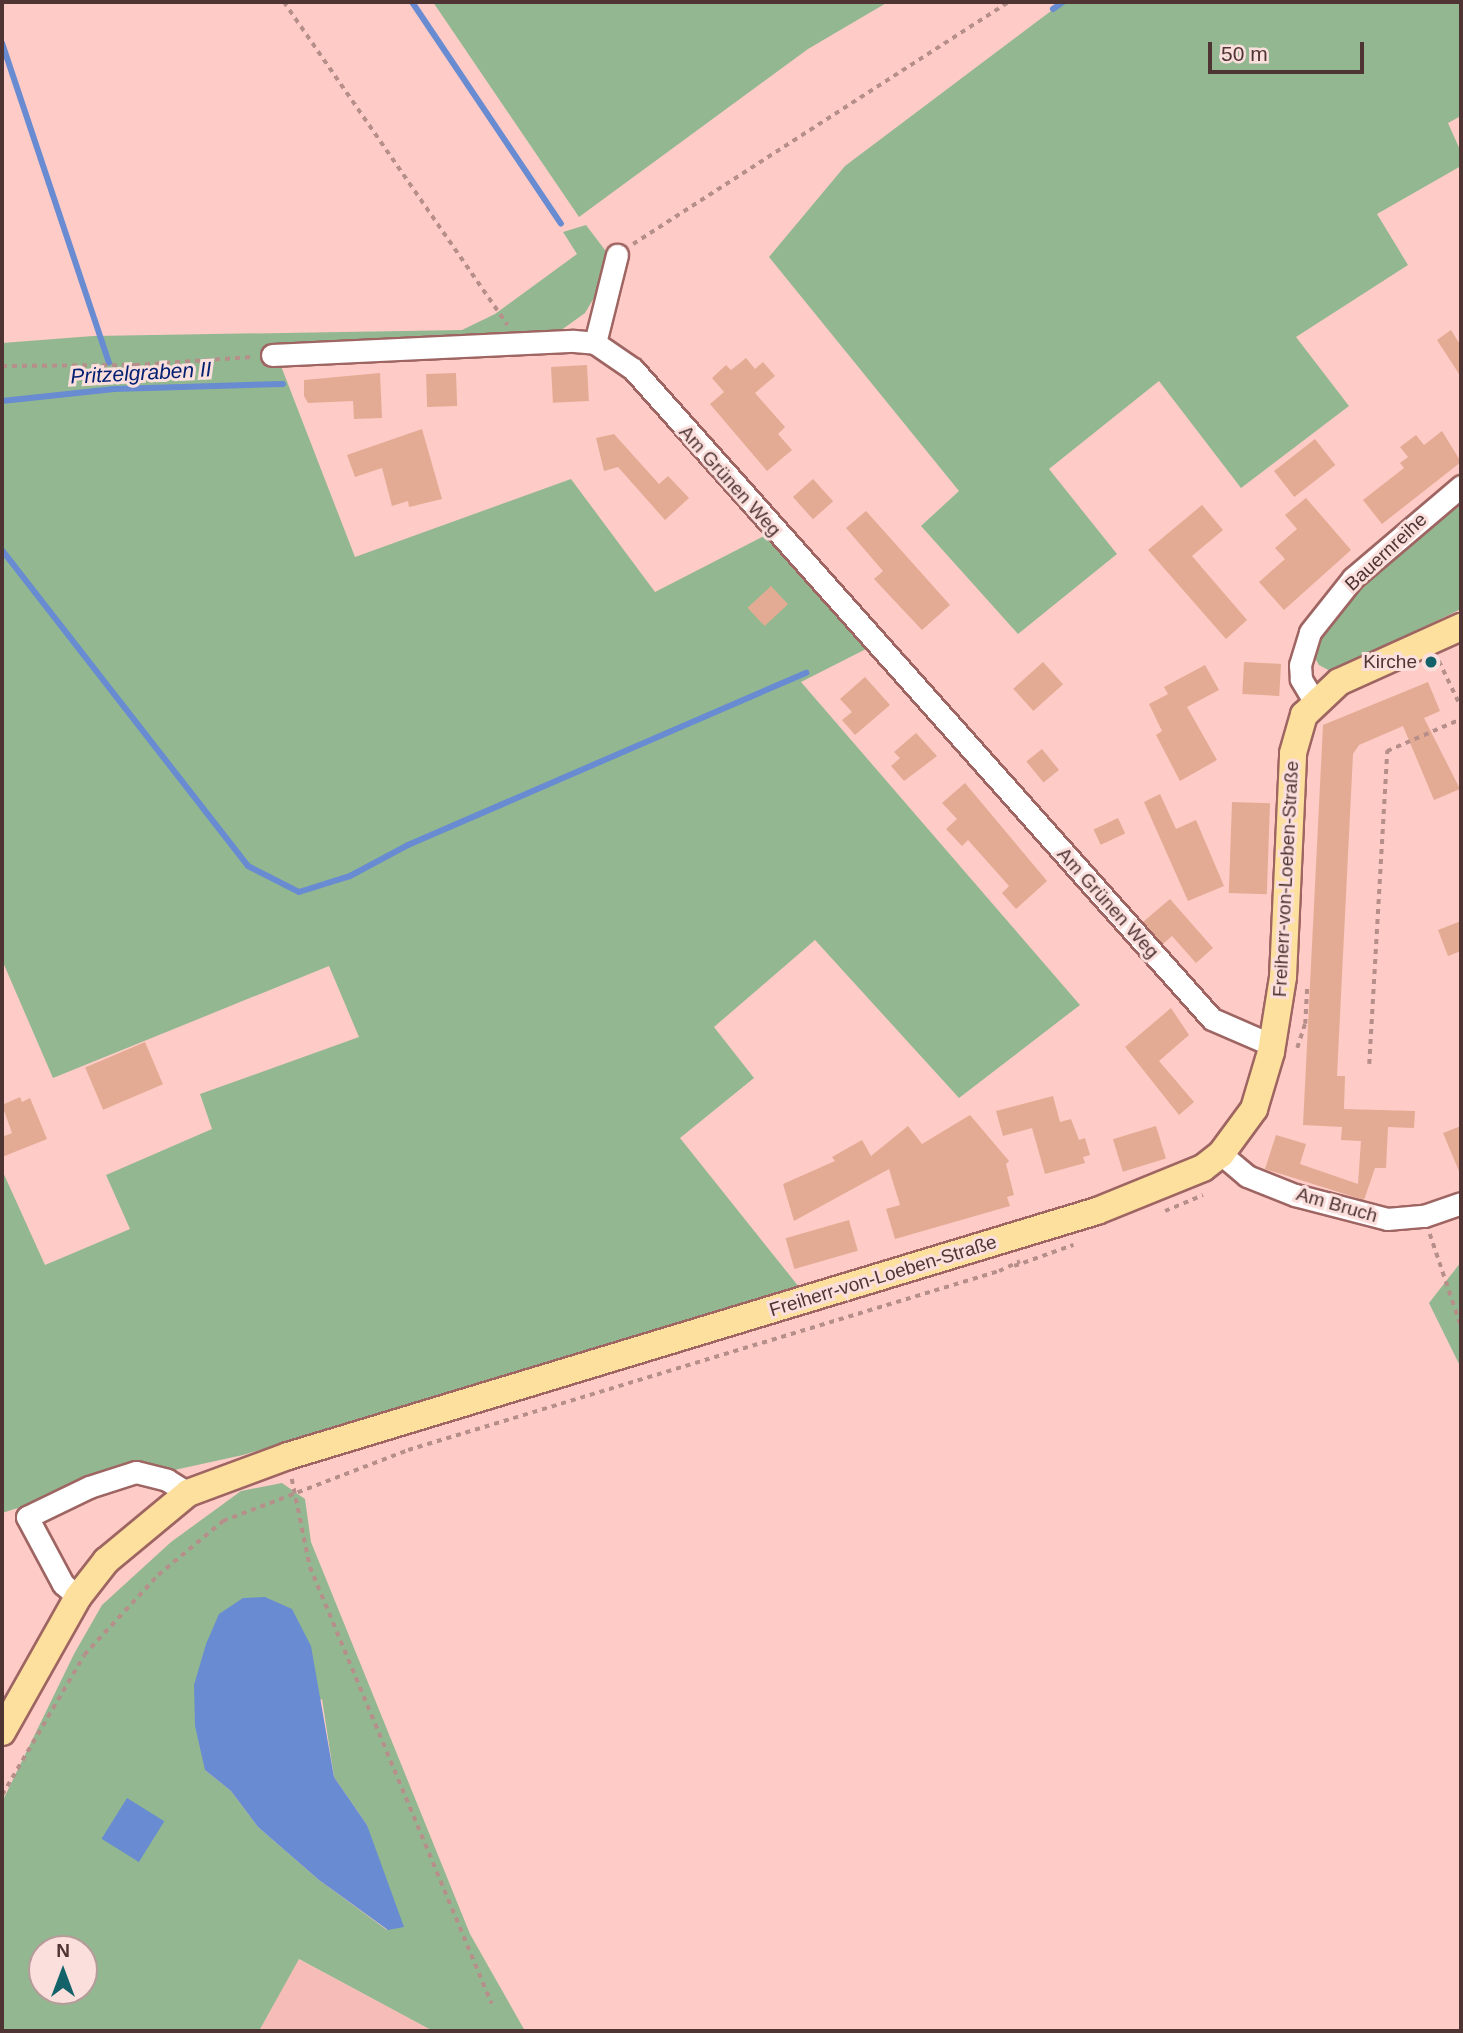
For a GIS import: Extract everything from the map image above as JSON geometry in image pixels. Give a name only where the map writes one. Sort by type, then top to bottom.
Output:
[{"type":"main road","name":"Freiherr-von-Loeben-Straße","points":[[2,1732],[78,1597],[128,1540],[188,1493],[277,1460],[1148,1194],[1203,1168],[1221,1154],[1254,1109],[1272,1045],[1283,977],[1293,753],[1304,715],[1314,701],[1339,682],[1461,627]]},
{"type":"street","points":[[272,355],[595,343],[617,255]]},
{"type":"street","name":"Am Grünen Weg","points":[[595,343],[633,369],[1212,1019],[1272,1045]]},
{"type":"street","name":"Bauernreihe","points":[[1314,701],[1301,679],[1300,665],[1310,632],[1353,579],[1461,486]]},
{"type":"street","name":"Am Bruch","points":[[1221,1154],[1247,1175],[1295,1195],[1387,1219],[1424,1216],[1461,1203]]},
{"type":"street","points":[[78,1597],[63,1584],[27,1517],[89,1487],[136,1472],[167,1480],[188,1493]]},
{"type":"path","points":[[284,2],[523,346]]},
{"type":"path","points":[[617,255],[1008,2]]},
{"type":"path","points":[[2,366],[135,365],[272,355]]},
{"type":"path","points":[[1430,641],[1461,707]]},
{"type":"path","points":[[1369,1064],[1387,751],[1461,719]]},
{"type":"path","points":[[1424,1216],[1461,1326]]},
{"type":"path","points":[[2,1795],[84,1655],[158,1575],[223,1521],[408,1450],[888,1305]]},
{"type":"path","points":[[293,1492],[310,1567],[492,2004]]},
{"type":"shaded area","points":[[298,1959],[433,2031],[259,2031]]},
{"type":"green space","points":[[433,2],[888,2],[808,49],[579,217]]},
{"type":"green space","points":[[1063,2],[1461,2],[1461,116],[1448,123],[1461,152],[1461,166],[1377,214],[1408,265],[1296,337],[1349,406],[1241,488],[1159,381],[1049,469],[1117,554],[1018,634],[921,526],[959,491],[769,257],[845,166]]},
{"type":"green space","points":[[586,225],[608,254],[598,291],[585,313],[553,336],[281,348],[281,366],[355,557],[571,479],[655,592],[766,535],[868,648],[801,682],[1080,1005],[959,1098],[815,940],[714,1027],[754,1078],[680,1138],[799,1287],[243,1455],[60,1495],[2,1513],[2,1170],[45,1265],[130,1229],[106,1175],[212,1129],[200,1094],[359,1037],[329,966],[53,1078],[2,960],[2,343],[93,336],[462,330],[495,314],[577,254],[563,232]]},
{"type":"green space","points":[[1461,496],[1461,609],[1332,672],[1319,665],[1311,651],[1316,633],[1426,523]]},
{"type":"green space","points":[[1461,1262],[1461,1368],[1429,1303]]},
{"type":"green space","points":[[282,1483],[305,1499],[311,1542],[470,1934],[525,2031],[433,2031],[299,1959],[259,2031],[2,2031],[2,1802],[74,1654],[102,1605],[171,1542],[241,1491]],"holes":[[[322,1699],[334,1777],[367,1825],[387,1930],[319,1880],[258,1827],[231,1791],[205,1770]]]},
{"type":"water","points":[[265,1597],[292,1609],[311,1646],[334,1777],[367,1825],[404,1927],[388,1930],[319,1880],[258,1827],[231,1791],[205,1770],[195,1726],[194,1685],[206,1644],[219,1614],[243,1598]]},
{"type":"water","points":[[127,1798],[164,1821],[139,1862],[102,1839]]},
{"type":"building","points":[[1451,330],[1461,346],[1461,377],[1437,340]]},
{"type":"building","points":[[746,358],[755,369],[763,362],[775,376],[755,393],[785,427],[778,434],[792,450],[767,471],[710,404],[724,392],[712,378],[726,365],[731,370]]},
{"type":"building","points":[[587,365],[589,401],[553,403],[551,367]]},
{"type":"building","points":[[380,373],[382,418],[354,419],[353,401],[308,403],[304,396],[304,380]]},
{"type":"building","points":[[456,373],[457,406],[427,407],[426,374]]},
{"type":"building","points":[[422,429],[442,499],[409,507],[408,501],[392,506],[382,468],[355,477],[347,455]]},
{"type":"building","points":[[1442,431],[1461,462],[1382,524],[1363,500],[1404,468],[1400,463],[1408,457],[1400,447],[1416,435],[1424,445]]},
{"type":"building","points":[[614,434],[659,484],[668,476],[689,498],[665,520],[618,467],[604,471],[596,438]]},
{"type":"building","points":[[1315,439],[1335,465],[1294,497],[1274,471]]},
{"type":"building","points":[[813,479],[833,501],[813,519],[793,497]]},
{"type":"building","points":[[1306,498],[1351,550],[1284,610],[1259,582],[1285,559],[1275,548],[1297,529],[1285,515]]},
{"type":"building","points":[[1202,505],[1223,530],[1192,556],[1247,620],[1226,639],[1148,550]]},
{"type":"building","points":[[866,511],[950,605],[922,630],[874,579],[883,571],[846,528]]},
{"type":"building","points":[[771,586],[788,604],[765,626],[748,608]]},
{"type":"building","points":[[1043,662],[1063,684],[1033,711],[1013,689]]},
{"type":"building","points":[[1244,662],[1281,664],[1279,696],[1242,694]]},
{"type":"building","points":[[1205,665],[1219,690],[1187,707],[1217,760],[1180,781],[1156,735],[1162,731],[1149,704],[1168,694],[1164,687]]},
{"type":"building","points":[[865,677],[890,705],[855,735],[842,720],[852,712],[840,699]]},
{"type":"building","points":[[1428,682],[1440,711],[1424,718],[1460,789],[1434,800],[1403,726],[1359,745],[1353,754],[1337,1076],[1345,1076],[1344,1109],[1415,1111],[1414,1128],[1388,1127],[1386,1168],[1375,1168],[1364,1200],[1265,1169],[1276,1135],[1306,1144],[1300,1164],[1358,1184],[1361,1141],[1341,1140],[1342,1127],[1303,1125],[1323,725]]},
{"type":"building","points":[[916,733],[937,756],[904,781],[891,766],[900,758],[894,752]]},
{"type":"building","points":[[1042,749],[1059,770],[1043,783],[1026,762]]},
{"type":"building","points":[[965,783],[1047,881],[1016,909],[1002,893],[1009,886],[968,840],[962,846],[946,829],[957,819],[942,803]]},
{"type":"building","points":[[1160,794],[1176,829],[1196,820],[1224,886],[1188,901],[1144,802]]},
{"type":"building","points":[[1232,802],[1270,803],[1267,894],[1229,893]]},
{"type":"building","points":[[1118,818],[1125,833],[1101,845],[1094,829]]},
{"type":"building","points":[[1170,899],[1213,948],[1196,963],[1172,936],[1163,944],[1143,922]]},
{"type":"building","points":[[1461,921],[1461,951],[1448,956],[1438,930]]},
{"type":"building","points":[[1171,1008],[1189,1035],[1159,1061],[1194,1102],[1179,1115],[1125,1047]]},
{"type":"building","points":[[145,1042],[163,1084],[103,1110],[85,1067]]},
{"type":"building","points":[[1053,1096],[1060,1122],[1071,1119],[1079,1140],[1085,1138],[1090,1155],[1083,1157],[1085,1163],[1045,1174],[1032,1128],[1003,1136],[996,1111]]},
{"type":"building","points":[[20,1097],[22,1102],[30,1098],[47,1139],[2,1157],[2,1137],[12,1133],[2,1105]]},
{"type":"building","points":[[970,1115],[1009,1161],[1006,1164],[1014,1195],[1007,1197],[1010,1206],[895,1239],[886,1209],[900,1205],[889,1169],[794,1221],[783,1184],[835,1161],[832,1157],[862,1140],[871,1156],[908,1126],[922,1144]]},
{"type":"building","points":[[1156,1126],[1166,1159],[1123,1172],[1113,1139]]},
{"type":"building","points":[[1461,1126],[1461,1176],[1443,1133]]},
{"type":"building","points":[[849,1220],[858,1251],[794,1269],[786,1238]]},
{"type":"waterway","points":[[412,2],[561,224]]},
{"type":"waterway","points":[[1053,9],[1063,2]]},
{"type":"waterway","points":[[2,43],[109,363]]},
{"type":"waterway","name":"Pritzelgraben II","points":[[2,401],[114,389],[283,384]]},
{"type":"waterway","points":[[2,550],[248,866],[299,892],[350,876],[408,845],[806,673]]},
{"type":"place","name":"Kirche","points":[[1431,662]]}]
